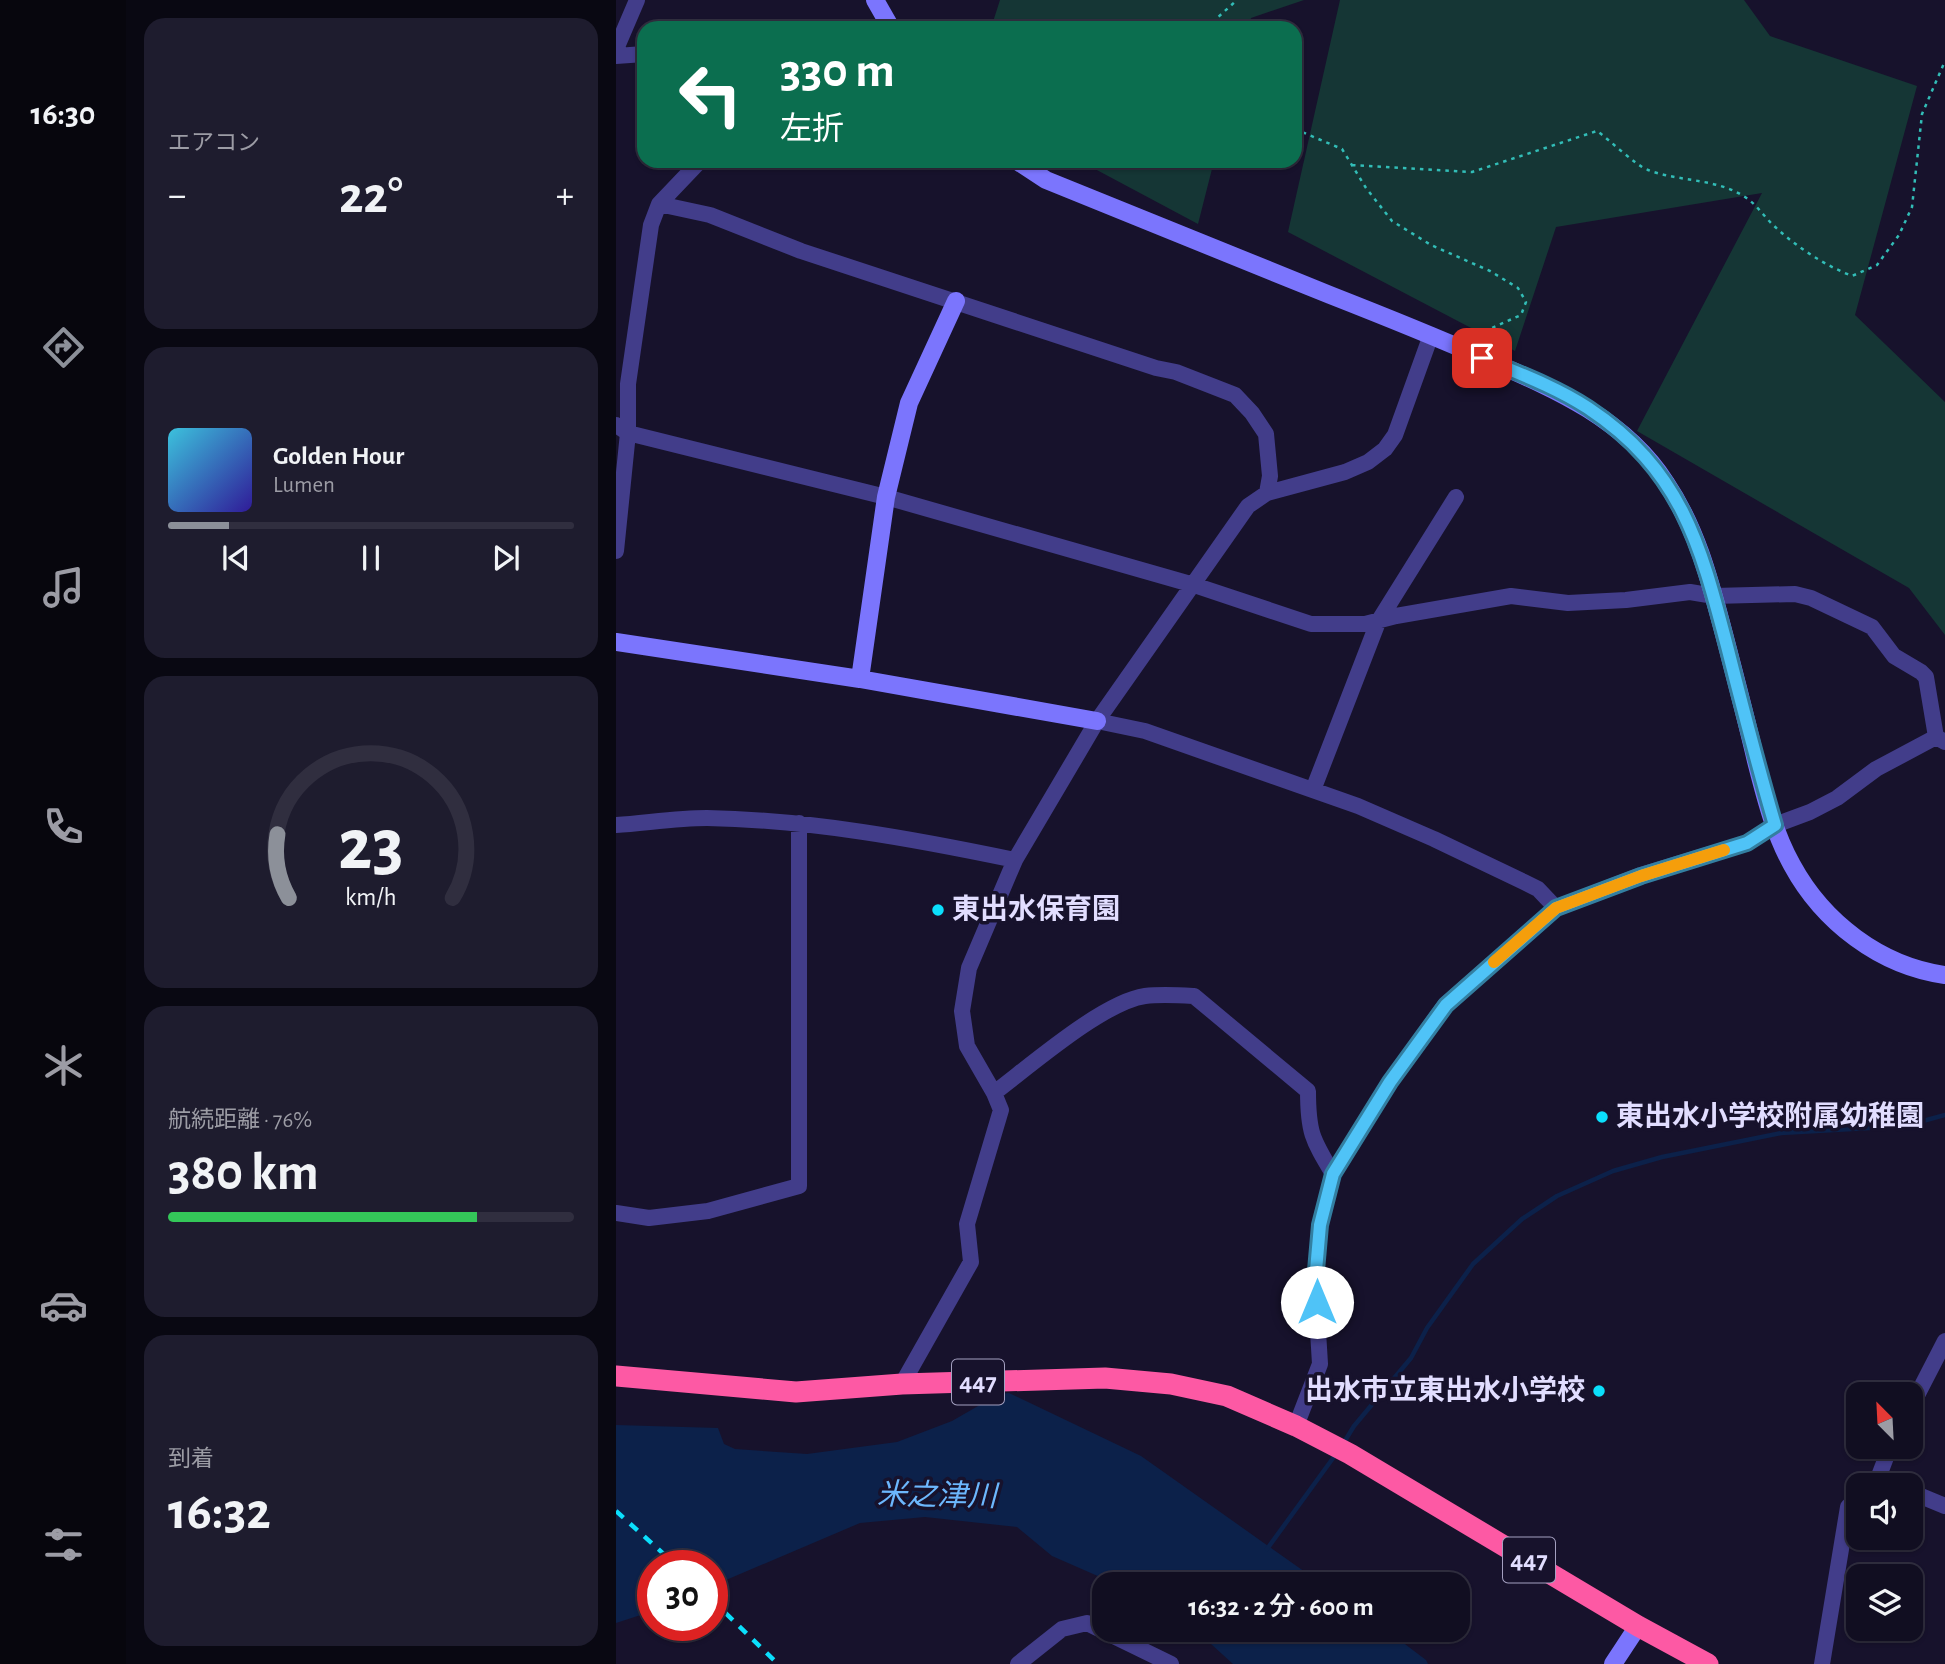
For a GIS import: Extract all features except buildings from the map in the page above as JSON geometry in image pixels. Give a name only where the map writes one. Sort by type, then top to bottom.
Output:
[{"type":"highway","name":"447","points":[[616,1376],[796,1392],[902,1384],[1105,1378],[1171,1384],[1227,1396],[1296,1426],[1350,1454],[1638,1626],[1708,1664]]},
{"type":"street","points":[[616,49],[637,0]]},
{"type":"street","points":[[875,0],[887,21]]},
{"type":"street","points":[[616,56],[637,54]]},
{"type":"street","points":[[616,551],[622,429],[651,225],[659,204],[693,168]]},
{"type":"street","points":[[1028,168],[1046,180],[1431,335],[1559,391],[1589,408],[1613,427],[1656,470],[1678,501],[1703,557],[1775,825],[1791,864],[1805,887],[1829,915],[1867,947],[1890,959],[1930,973],[1945,975]]},
{"type":"street","points":[[659,204],[710,215],[801,251],[1175,372],[1235,395],[1266,434],[1270,475],[1267,493]]},
{"type":"street","points":[[860,679],[886,497],[909,403],[956,301]]},
{"type":"street","points":[[902,1384],[971,1262],[967,1224],[1001,1110],[967,1046],[962,1011],[969,968],[1015,860],[1097,721],[1248,506],[1267,493],[1345,472],[1368,462],[1385,449],[1395,435],[1431,335]]},
{"type":"street","points":[[622,429],[886,497],[1194,585],[1311,624],[1378,622],[1396,616],[1511,596],[1568,603],[1626,600],[1690,592],[1714,596],[1795,594],[1811,597],[1872,627],[1894,656],[1926,677],[1941,740],[1876,769],[1837,798],[1775,825],[1747,843],[1641,876],[1556,908],[1446,1005],[1390,1082],[1333,1174],[1320,1225],[1315,1282],[1320,1364],[1296,1426]]},
{"type":"street","points":[[1313,790],[1378,622],[1456,497]]},
{"type":"street","points":[[616,642],[860,679],[1145,731],[1358,806],[1538,889],[1556,908]]},
{"type":"street","points":[[616,825],[704,818],[799,822],[950,846],[1015,860]]},
{"type":"street","points":[[616,1213],[649,1218],[708,1211],[799,1186],[799,822]]},
{"type":"street","points":[[994,1093],[1101,1014],[1142,996],[1194,996],[1308,1091],[1308,1119],[1313,1141],[1333,1174]]},
{"type":"street","points":[[1923,1384],[1945,1342]]},
{"type":"street","points":[[1923,1497],[1945,1506]]},
{"type":"street","points":[[1822,1664],[1846,1519]]},
{"type":"street","points":[[1018,1664],[1062,1629],[1087,1623],[1171,1664]]},
{"type":"street","points":[[1613,1664],[1638,1626]]},
{"type":"path","points":[[1214,21],[1237,0]]},
{"type":"path","points":[[1352,165],[1472,172],[1597,131],[1645,169],[1689,181],[1726,187],[1747,198],[1772,224],[1825,265],[1852,276],[1877,265],[1899,235],[1912,207],[1922,114],[1945,61]]},
{"type":"path","points":[[1302,132],[1342,149],[1366,188],[1392,221],[1431,245],[1490,271],[1518,288],[1526,302],[1521,315],[1474,336]]},
{"type":"green space","points":[[1000,0],[1304,0],[1251,18],[1250,21],[993,21]]},
{"type":"green space","points":[[1340,0],[1744,0],[1770,36],[1917,86],[1855,315],[1945,402],[1945,635],[1909,588],[1637,431],[1762,193],[1556,227],[1515,351],[1288,232]]},
{"type":"green space","points":[[1093,168],[1212,168],[1198,224]]},
{"type":"water","name":"米之津川","points":[[1009,1393],[1141,1456],[1305,1572],[1092,1574],[1052,1556],[1017,1527],[925,1517],[860,1523],[728,1579],[728,1550],[637,1550],[637,1616],[616,1623],[616,1425],[718,1428],[724,1444],[735,1449],[807,1454],[897,1442],[952,1421],[999,1394]]},
{"type":"water","points":[[1208,1642],[1402,1642],[1428,1664],[1233,1664]]},
{"type":"waterway","points":[[1343,1444],[1354,1426],[1411,1358],[1427,1328],[1473,1264],[1522,1219],[1557,1196],[1613,1171],[1662,1157],[1781,1133],[1905,1126],[1945,1115]]},
{"type":"waterway","points":[[1267,1549],[1336,1454]]},
{"type":"railway","points":[[616,1511],[659,1550]]},
{"type":"railway","points":[[728,1616],[778,1664]]},
{"type":"slow traffic","points":[[1494,962],[1556,908],[1641,876],[1724,850]]},
{"type":"place","name":"東出水保育園","points":[[938,910]]},
{"type":"place","name":"東出水小学校附属幼稚園","points":[[1602,1117]]},
{"type":"place","name":"出水市立東出水小学校","points":[[1599,1391]]},
{"type":"route","points":[[1317,1302],[1315,1282],[1320,1225],[1333,1174],[1390,1082],[1446,1005],[1556,908],[1641,876],[1747,843],[1775,825],[1703,557],[1684,513],[1664,479],[1640,452],[1589,408],[1559,391],[1482,358]]}]
